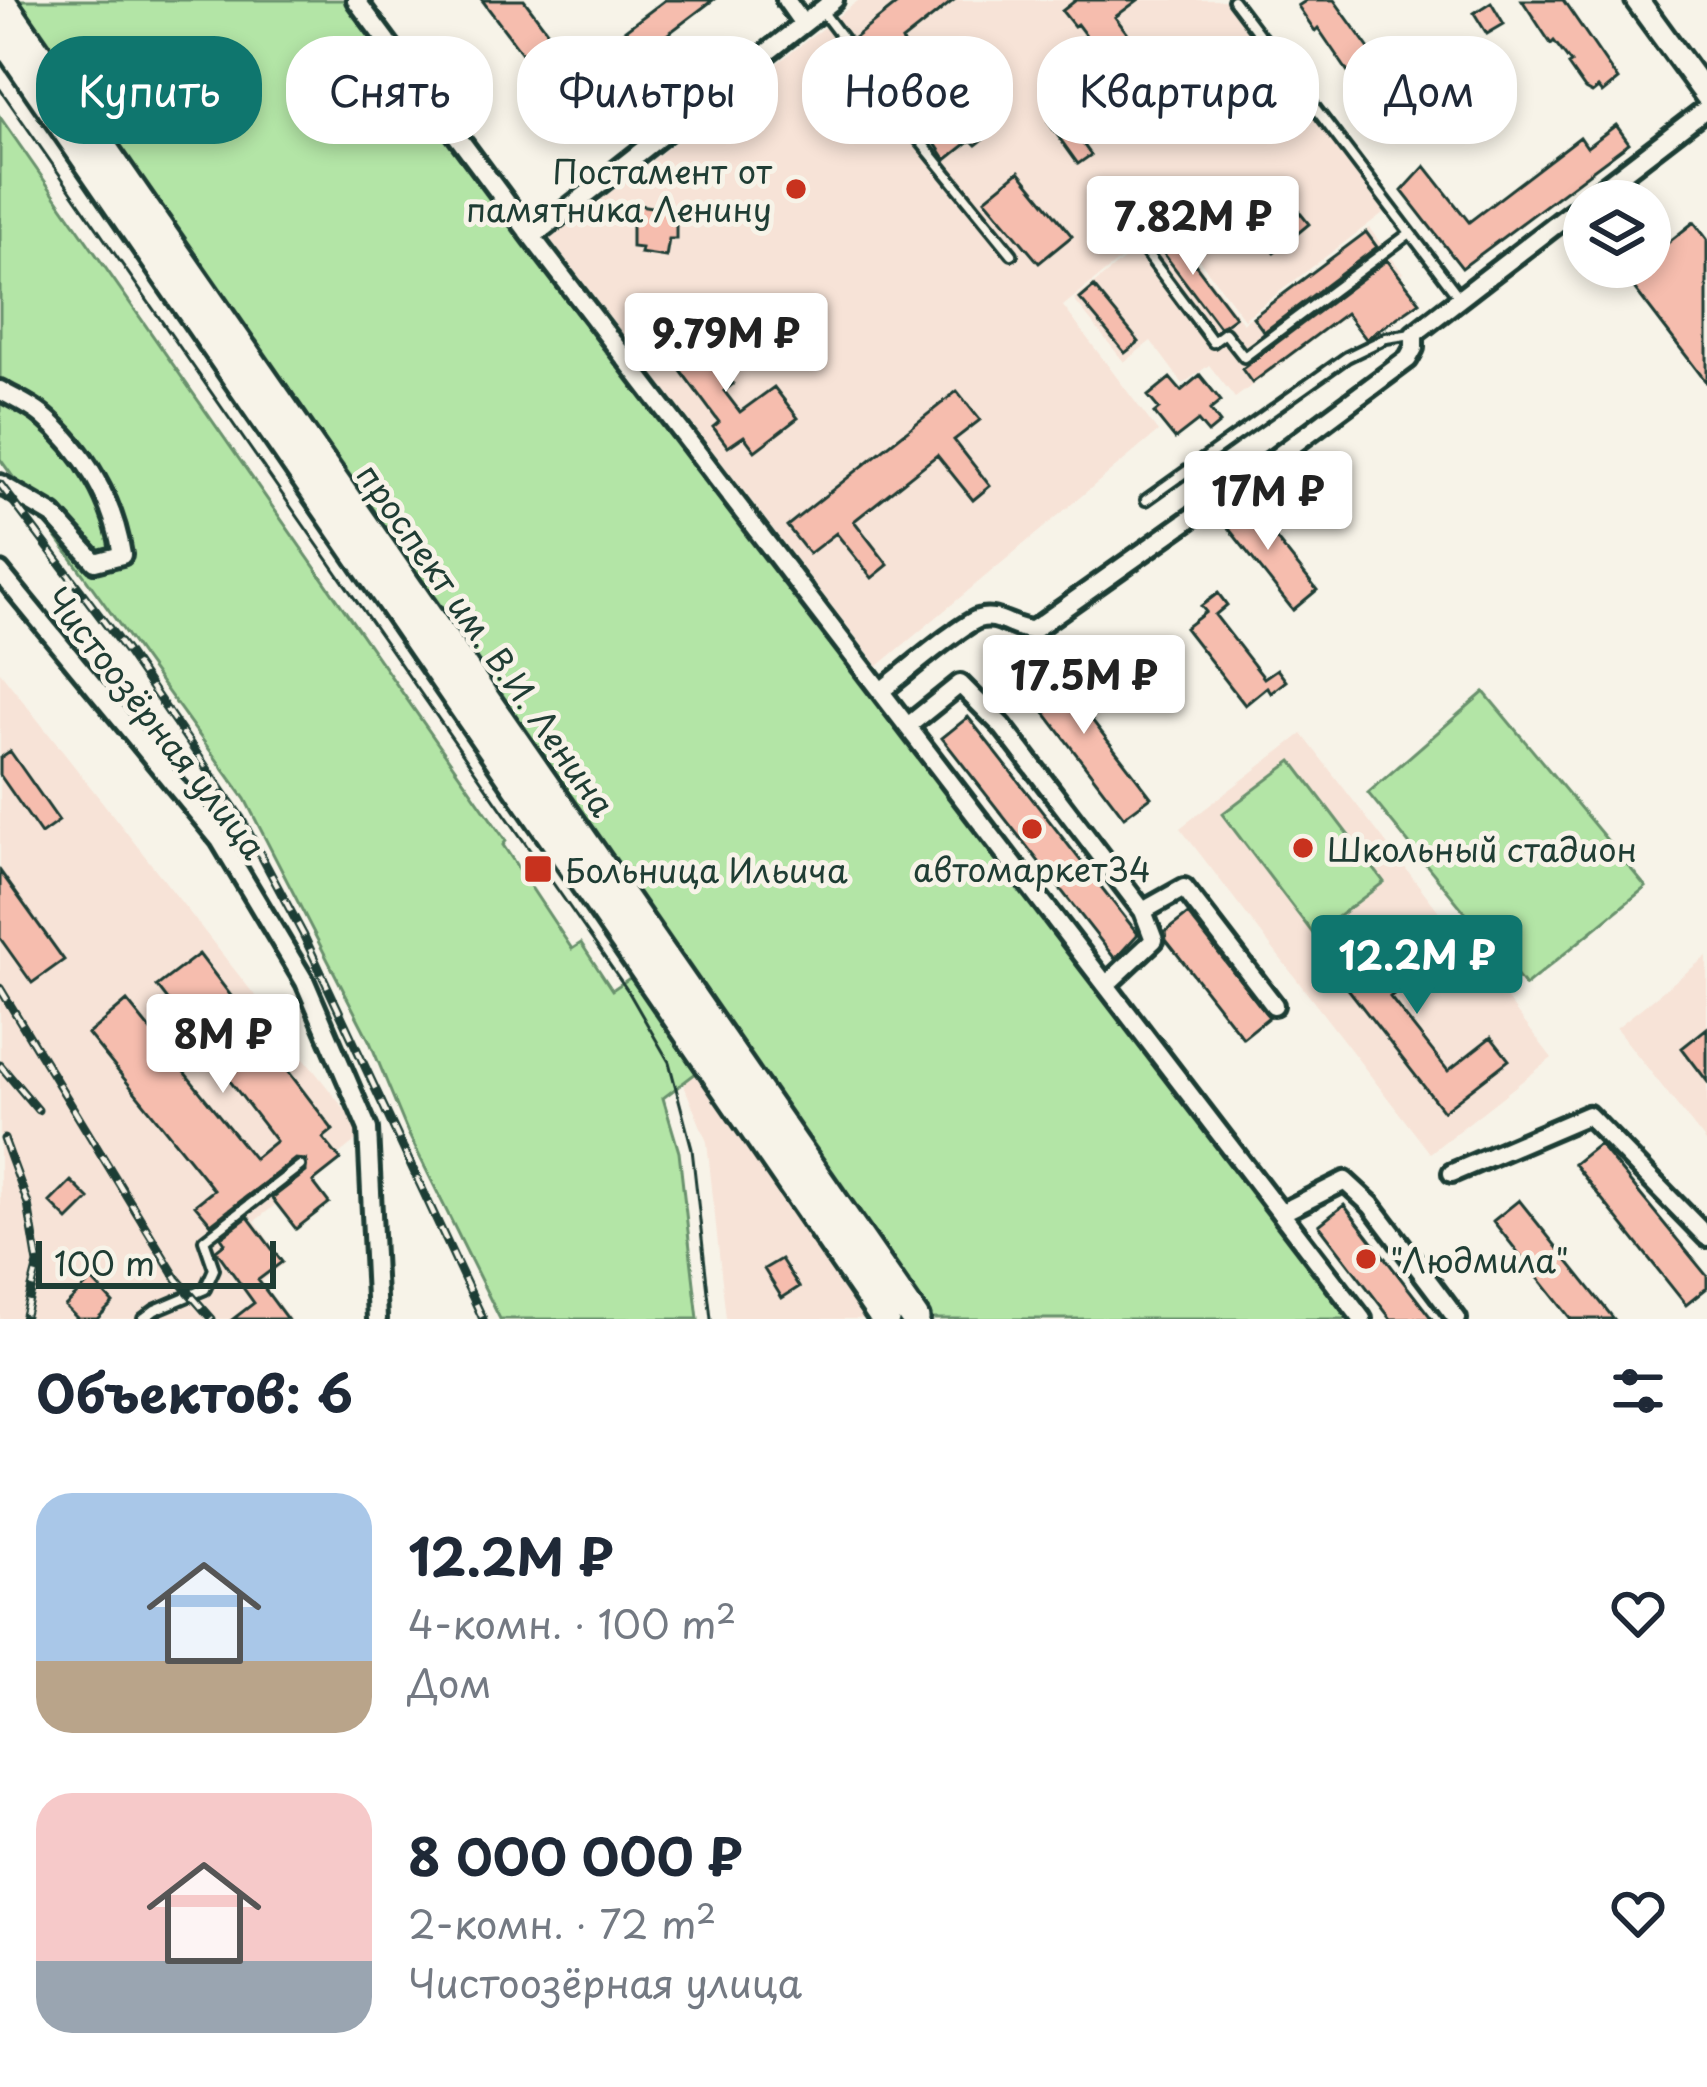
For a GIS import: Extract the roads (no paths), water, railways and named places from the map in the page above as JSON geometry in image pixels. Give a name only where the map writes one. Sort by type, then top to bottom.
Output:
[{"type":"main road","name":"проспект им. В.И. Ленина","points":[[0,0],[915,1319]]},
{"type":"main road","name":"проспект им. В.И. Ленина","points":[[0,33],[885,1319]]},
{"type":"street","points":[[356,0],[532,237],[1362,1319]]},
{"type":"street","points":[[786,0],[803,24]]},
{"type":"street","points":[[1637,0],[1707,96]]},
{"type":"street","points":[[532,237],[828,5]]},
{"type":"street","points":[[1614,180],[1707,108]]},
{"type":"street","points":[[882,690],[978,619],[1000,618],[1017,630],[1033,630],[1408,359],[1414,334],[1563,219]]},
{"type":"street","points":[[0,390],[41,414],[94,476],[117,521],[122,555],[94,562],[53,514],[0,484]]},
{"type":"street","name":"Чистоозёрная улица","points":[[0,572],[220,840],[305,982],[368,1129],[377,1319]]},
{"type":"street","points":[[909,725],[960,683],[1002,726],[1143,911],[1154,940],[1107,985]]},
{"type":"street","points":[[1143,911],[1184,889],[1274,1005]]},
{"type":"street","points":[[1452,1173],[1588,1115],[1707,1237]]},
{"type":"street","points":[[1281,1213],[1345,1181],[1371,1204],[1457,1319]]},
{"type":"lane","points":[[1234,0],[1460,298]]},
{"type":"lane","points":[[828,5],[881,89],[877,107],[895,131],[912,131],[1012,254]]},
{"type":"lane","points":[[1145,251],[1213,342],[1226,333],[1244,357],[1410,233]]},
{"type":"lane","points":[[1146,500],[1347,357],[1385,338],[1414,334]]},
{"type":"lane","points":[[143,1319],[206,1289],[214,1269],[205,1240],[299,1166]]},
{"type":"tram line","points":[[0,89],[628,991],[669,1062],[692,1149],[711,1319]]},
{"type":"railway","points":[[0,484],[127,652],[241,818],[303,934],[483,1319]]},
{"type":"railway","points":[[0,988],[177,1279],[212,1319]]},
{"type":"railway","points":[[0,1065],[38,1110]]},
{"type":"railway","points":[[4,1139],[28,1204],[38,1264],[24,1319]]},
{"type":"place","name":"Постамент от памятника Ленину","points":[[796,189]]},
{"type":"place","name":"автомаркет34","points":[[1032,829]]},
{"type":"place","name":"Школьный стадион","points":[[1303,848]]},
{"type":"place","name":"Больница Ильича","points":[[538,869]]},
{"type":"place","name":"\"Людмила\"","points":[[1366,1259]]}]
